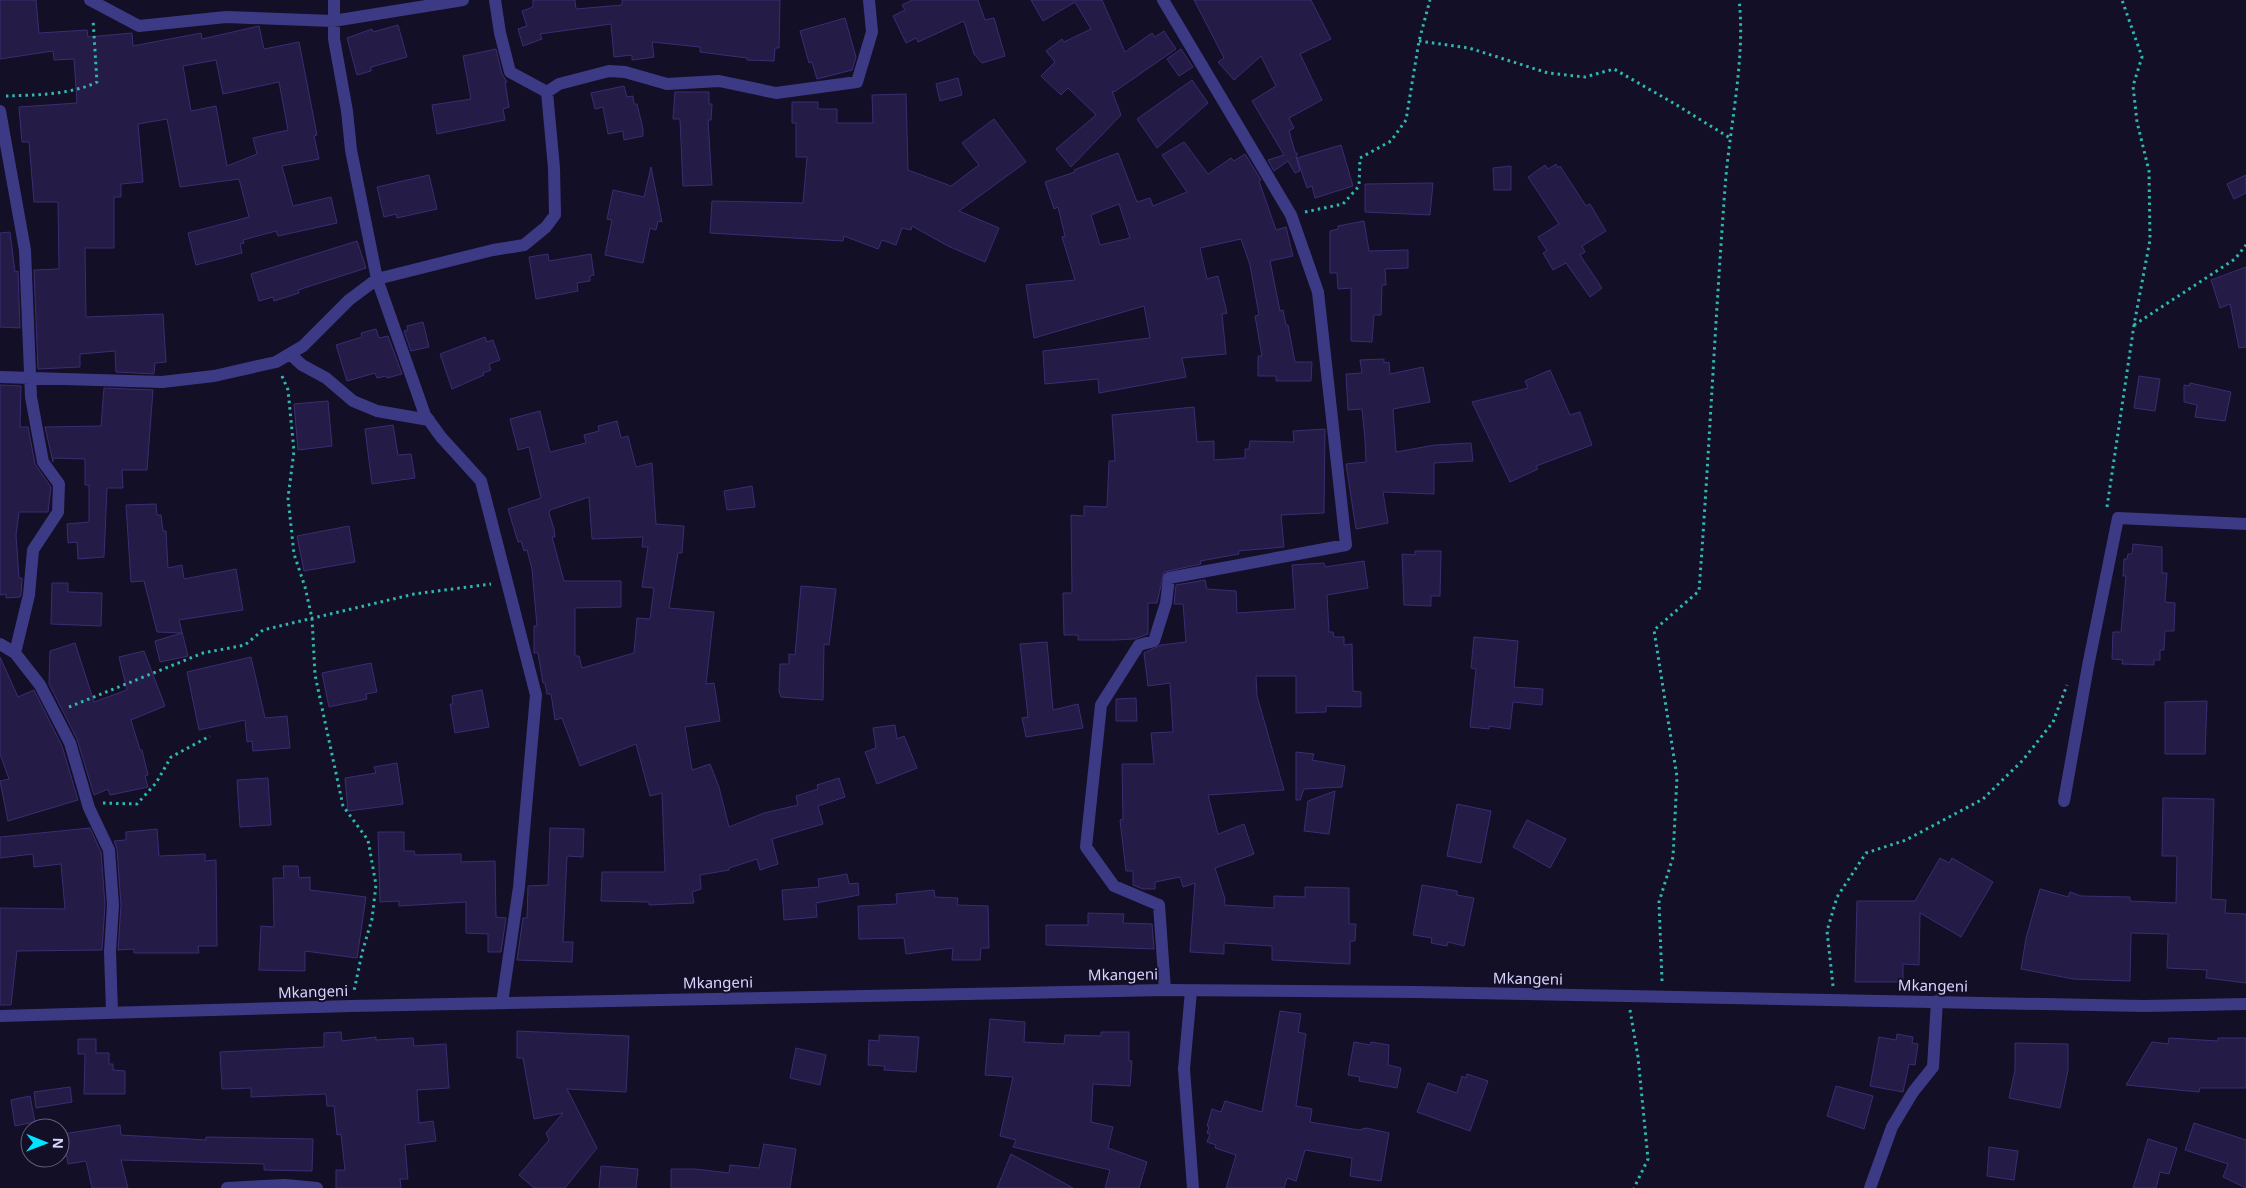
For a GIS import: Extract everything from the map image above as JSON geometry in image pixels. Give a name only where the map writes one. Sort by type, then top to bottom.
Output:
[{"type":"street","points":[[91,0],[139,26],[226,17],[333,21],[463,0]]},
{"type":"street","points":[[334,0],[334,39],[347,111],[351,150],[377,279],[428,420],[481,481],[536,695],[519,887],[502,1003]]},
{"type":"street","points":[[495,0],[500,33],[510,72],[547,92]]},
{"type":"street","points":[[547,92],[559,84],[609,71],[625,72],[667,84],[719,81],[776,92],[857,82],[872,32],[869,0]]},
{"type":"street","points":[[1163,0],[1291,215],[1318,292],[1346,545],[1169,578],[1166,603],[1154,641],[1138,645],[1101,705],[1086,847],[1114,886],[1159,905],[1165,990]]},
{"type":"street","points":[[0,377],[162,382],[214,376],[276,362],[303,346],[349,300],[377,279],[493,250],[524,245],[546,227],[555,215],[554,168],[547,92]]},
{"type":"street","points":[[0,112],[25,250],[29,377],[43,462],[59,484],[58,512],[33,550],[28,595],[15,653]]},
{"type":"street","points":[[290,354],[302,365],[326,378],[352,401],[377,411],[428,420]]},
{"type":"street","points":[[2064,801],[2088,666],[2118,518],[2246,524]]},
{"type":"street","points":[[0,644],[15,653],[40,685],[53,714],[70,743],[89,808],[109,850],[113,906],[110,952],[112,1012]]},
{"type":"street","name":"Mkangeni","points":[[0,1016],[351,1006],[1165,990],[1662,996],[2144,1006],[2246,1004]]},
{"type":"street","points":[[1191,991],[1184,1069],[1193,1188]]},
{"type":"street","points":[[1870,1188],[1892,1127],[1913,1092],[1932,1067],[1937,1002]]},
{"type":"street","points":[[227,1188],[285,1185],[316,1188]]},
{"type":"path","points":[[0,96],[32,95],[84,88],[97,82],[91,0]]},
{"type":"path","points":[[1291,215],[1342,204],[1359,186],[1360,158],[1391,142],[1406,120],[1419,41],[1430,0]]},
{"type":"path","points":[[1662,996],[1659,902],[1674,857],[1678,777],[1654,630],[1699,591],[1712,404],[1715,322],[1741,14],[1739,0]]},
{"type":"path","points":[[2106,516],[2134,325],[2150,240],[2149,172],[2137,122],[2132,86],[2142,58],[2122,0]]},
{"type":"path","points":[[1419,41],[1469,48],[1548,73],[1586,77],[1614,69],[1676,104],[1730,138]]},
{"type":"path","points":[[2134,325],[2235,259],[2246,245]]},
{"type":"path","points":[[276,362],[288,390],[294,452],[288,498],[294,554],[305,587],[312,618],[315,675],[343,806],[368,840],[376,885],[372,919],[362,953],[351,1006]]},
{"type":"path","points":[[53,714],[203,653],[245,646],[263,630],[414,594],[506,582]]},
{"type":"path","points":[[1835,999],[1827,931],[1837,897],[1866,853],[1906,840],[1983,799],[2023,760],[2053,722],[2070,676]]},
{"type":"path","points":[[89,808],[98,802],[137,804],[156,783],[171,757],[210,736]]},
{"type":"path","points":[[1627,996],[1638,1057],[1648,1159],[1634,1188]]},
{"type":"building","points":[[0,0],[36,0],[39,33],[87,30],[88,37],[132,33],[133,46],[201,33],[202,39],[259,26],[264,49],[299,42],[317,135],[314,136],[319,159],[282,166],[293,206],[331,197],[337,223],[278,236],[276,231],[243,240],[244,243],[240,244],[242,253],[196,265],[188,233],[249,217],[239,179],[180,187],[167,119],[138,124],[143,182],[121,184],[121,197],[114,197],[114,248],[85,248],[86,317],[163,314],[166,362],[155,363],[154,374],[116,372],[115,351],[80,354],[80,367],[38,369],[34,270],[59,269],[58,202],[34,202],[29,142],[22,142],[19,107],[77,103],[74,59],[54,60],[53,51],[0,59]],"holes":[[[216,60],[223,94],[279,82],[288,130],[253,138],[257,154],[227,166],[216,106],[191,111],[183,66]]]},
{"type":"building","points":[[533,0],[575,0],[576,9],[622,5],[622,0],[780,0],[779,48],[775,48],[774,61],[747,60],[747,58],[700,52],[700,47],[652,42],[654,57],[632,60],[632,55],[614,57],[611,24],[540,34],[542,39],[523,46],[518,29],[527,26],[522,11],[533,7]]},
{"type":"building","points":[[912,0],[978,0],[985,20],[994,18],[1005,56],[982,63],[974,54],[964,21],[918,42],[916,38],[906,43],[893,16],[905,10],[902,5]]},
{"type":"building","points":[[1031,0],[1102,0],[1125,52],[1152,33],[1155,37],[1164,31],[1176,49],[1114,92],[1112,91],[1121,115],[1071,167],[1056,149],[1096,115],[1068,88],[1061,95],[1041,76],[1055,62],[1046,51],[1062,39],[1064,42],[1091,29],[1075,2],[1043,21]]},
{"type":"building","points":[[1194,0],[1311,0],[1331,39],[1300,54],[1322,100],[1289,118],[1294,128],[1289,131],[1295,152],[1298,154],[1296,156],[1300,171],[1295,173],[1288,161],[1274,171],[1268,160],[1284,155],[1252,101],[1276,86],[1261,56],[1234,80],[1218,62],[1224,58]]},
{"type":"building","points":[[845,18],[856,57],[852,70],[817,79],[812,62],[809,63],[800,31]]},
{"type":"building","points":[[398,25],[407,57],[371,67],[371,71],[357,75],[347,38],[372,29],[373,32]]},
{"type":"building","points":[[496,49],[502,74],[507,82],[505,82],[509,107],[503,109],[505,120],[437,134],[432,105],[471,99],[463,56]]},
{"type":"building","points":[[1181,49],[1193,67],[1179,76],[1167,59]]},
{"type":"building","points":[[958,78],[962,95],[940,101],[936,84]]},
{"type":"building","points":[[1192,80],[1208,103],[1157,148],[1137,119]]},
{"type":"building","points":[[624,86],[627,97],[633,96],[634,104],[637,104],[643,136],[624,140],[623,131],[608,134],[603,107],[595,109],[591,93]]},
{"type":"building","points":[[675,92],[709,92],[709,104],[712,104],[711,120],[708,120],[712,185],[683,186],[680,119],[673,119]]},
{"type":"building","points":[[906,94],[908,170],[951,186],[979,165],[962,143],[994,119],[1026,162],[959,211],[999,228],[985,262],[948,246],[912,226],[911,230],[902,228],[896,245],[882,240],[878,249],[844,236],[843,241],[710,233],[712,201],[803,203],[807,157],[796,157],[796,123],[792,123],[792,102],[818,102],[818,109],[837,109],[837,123],[873,123],[872,95]]},
{"type":"building","points":[[1184,142],[1208,174],[1231,158],[1234,161],[1245,154],[1261,180],[1259,181],[1276,230],[1286,227],[1293,256],[1270,261],[1280,311],[1283,310],[1286,325],[1288,325],[1295,362],[1312,362],[1311,381],[1276,381],[1276,376],[1258,376],[1258,356],[1262,356],[1255,316],[1259,315],[1250,265],[1241,239],[1200,248],[1207,279],[1218,276],[1227,313],[1222,314],[1226,354],[1182,358],[1186,377],[1099,393],[1098,379],[1045,384],[1043,351],[1150,338],[1144,306],[1034,338],[1026,285],[1075,280],[1062,237],[1065,236],[1058,207],[1054,209],[1045,182],[1075,172],[1074,170],[1118,153],[1137,202],[1150,198],[1153,206],[1187,192],[1162,155]],"holes":[[[1119,204],[1130,238],[1100,245],[1091,215]]]},
{"type":"building","points":[[1341,145],[1353,186],[1315,198],[1312,186],[1307,188],[1297,158]]},
{"type":"building","points":[[1556,164],[1558,168],[1560,166],[1586,206],[1590,204],[1606,231],[1582,246],[1585,252],[1580,255],[1602,288],[1590,297],[1566,263],[1553,270],[1543,253],[1547,251],[1538,237],[1559,224],[1528,177],[1545,165],[1548,169]]},
{"type":"building","points":[[1511,166],[1511,190],[1494,190],[1493,168]]},
{"type":"building","points":[[651,167],[662,222],[658,221],[656,230],[650,228],[643,263],[605,255],[612,220],[607,219],[613,190],[644,197]]},
{"type":"building","points":[[429,175],[437,209],[397,218],[396,214],[384,217],[377,187]]},
{"type":"building","points":[[2246,175],[2246,193],[2234,199],[2227,184]]},
{"type":"building","points":[[1433,183],[1430,215],[1365,212],[1365,184]]},
{"type":"building","points":[[1364,221],[1369,251],[1408,250],[1408,268],[1385,269],[1386,285],[1382,285],[1381,315],[1374,315],[1372,342],[1351,341],[1351,288],[1338,289],[1337,273],[1330,273],[1330,231],[1338,229],[1338,226]]},
{"type":"building","points":[[10,232],[15,272],[18,271],[20,328],[0,327],[0,233]]},
{"type":"building","points":[[357,241],[366,268],[298,290],[299,293],[274,301],[273,297],[259,301],[251,274]]},
{"type":"building","points":[[548,254],[549,261],[591,254],[594,275],[590,276],[590,281],[577,283],[578,291],[536,299],[529,257]]},
{"type":"building","points":[[2246,267],[2246,347],[2239,348],[2230,304],[2220,308],[2211,280]]},
{"type":"building","points":[[423,322],[429,347],[411,351],[404,331],[408,330],[407,326]]},
{"type":"building","points":[[376,329],[379,338],[388,336],[402,374],[387,378],[386,376],[377,378],[375,373],[347,381],[336,345],[362,337],[361,333]]},
{"type":"building","points":[[485,337],[487,342],[493,340],[500,360],[489,364],[491,370],[483,373],[484,375],[452,389],[440,354]]},
{"type":"building","points":[[1384,359],[1384,363],[1389,362],[1390,374],[1423,367],[1430,402],[1393,409],[1396,452],[1435,445],[1471,443],[1473,461],[1434,463],[1434,494],[1383,492],[1388,523],[1356,529],[1346,464],[1366,462],[1365,439],[1362,409],[1348,410],[1346,374],[1362,373],[1360,360]]},
{"type":"building","points":[[1550,370],[1570,415],[1580,412],[1592,445],[1536,466],[1538,469],[1510,482],[1472,402],[1528,388],[1525,381]]},
{"type":"building","points":[[2139,376],[2160,379],[2155,411],[2134,408]]},
{"type":"building","points":[[2190,383],[2231,392],[2225,421],[2195,417],[2197,405],[2184,402],[2184,385],[2189,386]]},
{"type":"building","points":[[0,385],[21,386],[20,427],[28,427],[35,464],[51,487],[48,512],[19,512],[16,535],[19,578],[22,578],[21,594],[20,597],[6,598],[6,594],[0,595]]},
{"type":"building","points":[[104,388],[153,390],[147,470],[122,470],[123,488],[107,488],[104,557],[78,559],[77,542],[68,543],[67,524],[89,522],[89,485],[85,485],[85,459],[53,458],[53,462],[45,427],[101,426]]},
{"type":"building","points":[[328,401],[332,446],[298,450],[294,404]]},
{"type":"building","points":[[1194,407],[1197,442],[1214,441],[1214,460],[1245,458],[1245,449],[1249,449],[1250,441],[1294,442],[1293,431],[1325,429],[1324,513],[1281,515],[1284,547],[1238,551],[1239,554],[1200,561],[1201,564],[1164,572],[1157,603],[1148,603],[1148,634],[1134,639],[1115,640],[1078,640],[1078,635],[1064,635],[1063,593],[1072,593],[1071,515],[1084,516],[1084,506],[1107,507],[1109,461],[1115,461],[1112,415]]},
{"type":"building","points":[[540,411],[550,452],[586,443],[584,435],[599,431],[598,426],[617,421],[621,438],[628,436],[636,467],[652,463],[656,524],[684,526],[682,553],[678,553],[669,608],[714,612],[706,684],[714,683],[720,721],[685,727],[692,770],[710,764],[719,787],[729,827],[764,813],[798,805],[796,796],[818,789],[817,785],[839,778],[845,797],[818,806],[823,824],[772,839],[778,864],[760,870],[757,859],[729,868],[729,870],[700,875],[701,889],[692,892],[694,903],[649,905],[649,902],[601,901],[602,872],[665,872],[662,793],[650,796],[636,744],[580,766],[562,718],[555,720],[551,694],[547,694],[545,683],[543,683],[538,653],[534,653],[534,626],[537,626],[532,569],[527,550],[524,551],[521,541],[518,542],[508,509],[541,498],[529,447],[518,450],[510,419]],"holes":[[[589,497],[592,539],[643,537],[642,547],[648,547],[642,587],[654,588],[650,619],[637,618],[634,653],[582,668],[579,656],[575,656],[575,608],[621,607],[621,581],[564,581],[552,537],[555,537],[549,513],[550,510]]]},
{"type":"building","points":[[393,425],[398,455],[411,454],[415,478],[372,484],[365,429]]},
{"type":"building","points":[[752,486],[755,507],[727,510],[724,491]]},
{"type":"building","points":[[156,504],[157,515],[161,515],[163,531],[166,531],[168,568],[182,565],[184,579],[236,569],[243,610],[179,620],[188,656],[160,662],[155,641],[182,633],[157,632],[144,581],[131,582],[126,505]]},
{"type":"building","points":[[349,526],[355,562],[304,571],[297,536]]},
{"type":"building","points":[[2133,544],[2162,547],[2162,573],[2167,573],[2165,602],[2175,603],[2174,631],[2165,631],[2164,650],[2160,650],[2160,660],[2154,660],[2154,665],[2122,664],[2123,660],[2112,659],[2113,632],[2121,632],[2126,576],[2123,576],[2124,559],[2127,559],[2128,554],[2132,554]]},
{"type":"building","points":[[1415,551],[1441,551],[1440,596],[1431,596],[1431,606],[1404,605],[1402,554],[1415,555]]},
{"type":"building","points":[[1364,561],[1368,588],[1327,595],[1329,632],[1333,632],[1334,637],[1344,637],[1344,645],[1352,644],[1353,691],[1361,692],[1361,707],[1326,706],[1326,712],[1296,713],[1296,676],[1256,676],[1257,696],[1284,790],[1208,795],[1218,834],[1244,824],[1254,854],[1215,868],[1225,899],[1224,905],[1274,908],[1274,896],[1305,897],[1305,887],[1349,888],[1349,924],[1356,924],[1355,941],[1350,941],[1350,964],[1272,960],[1272,946],[1224,943],[1224,954],[1190,952],[1195,883],[1183,887],[1180,877],[1155,882],[1155,889],[1143,889],[1133,885],[1133,871],[1126,871],[1120,820],[1123,819],[1122,764],[1154,764],[1151,733],[1173,732],[1170,683],[1148,686],[1144,653],[1161,645],[1186,642],[1183,604],[1174,604],[1176,585],[1205,580],[1207,589],[1236,591],[1237,613],[1295,609],[1292,565],[1324,563],[1325,567]]},
{"type":"building","points":[[52,583],[68,583],[68,592],[102,593],[101,626],[51,624]]},
{"type":"building","points":[[801,586],[836,589],[829,645],[824,644],[823,700],[781,697],[779,691],[780,664],[789,664],[789,654],[795,655]]},
{"type":"building","points":[[1474,637],[1518,641],[1514,687],[1543,689],[1542,705],[1513,702],[1510,729],[1489,726],[1489,729],[1470,727],[1476,669],[1471,668]]},
{"type":"building","points":[[1047,642],[1053,710],[1078,704],[1083,728],[1026,737],[1022,718],[1028,717],[1020,644]]},
{"type":"building","points":[[75,643],[94,702],[127,690],[119,657],[144,651],[165,706],[131,720],[140,750],[142,750],[148,775],[145,776],[148,787],[110,795],[108,789],[94,795],[77,739],[49,684],[50,651]]},
{"type":"building","points":[[0,657],[18,697],[34,690],[62,746],[78,800],[8,821],[0,781],[9,779],[0,754]]},
{"type":"building","points":[[251,657],[265,718],[287,716],[290,748],[253,751],[252,741],[247,742],[245,720],[199,730],[187,672]]},
{"type":"building","points":[[371,663],[377,692],[366,694],[367,699],[329,707],[322,673]]},
{"type":"building","points":[[482,690],[489,727],[455,733],[450,704],[453,704],[452,696]]},
{"type":"building","points":[[1136,698],[1137,721],[1116,721],[1116,699]]},
{"type":"building","points":[[2207,701],[2205,754],[2165,754],[2165,702]]},
{"type":"building","points":[[895,725],[897,739],[904,736],[917,768],[877,784],[865,752],[876,748],[873,728]]},
{"type":"building","points":[[1296,752],[1314,754],[1312,760],[1345,766],[1342,787],[1304,789],[1300,800],[1296,800]]},
{"type":"building","points":[[397,763],[403,804],[348,811],[345,778],[376,773],[374,767]]},
{"type":"building","points":[[268,778],[271,825],[240,827],[237,780]]},
{"type":"building","points":[[1335,791],[1329,834],[1304,831],[1308,801]]},
{"type":"building","points":[[2163,798],[2214,799],[2211,899],[2226,900],[2225,913],[2246,914],[2246,983],[2206,978],[2207,970],[2167,968],[2168,934],[2131,933],[2130,981],[2073,979],[2021,969],[2026,938],[2040,889],[2068,897],[2070,892],[2081,896],[2130,897],[2130,901],[2176,903],[2177,856],[2162,856]]},
{"type":"building","points":[[1457,804],[1491,811],[1481,863],[1447,856]]},
{"type":"building","points":[[1527,820],[1566,839],[1550,868],[1513,847]]},
{"type":"building","points":[[90,828],[101,852],[105,905],[102,950],[17,951],[11,1005],[0,1005],[0,908],[65,909],[61,864],[34,867],[33,854],[0,858],[0,837]]},
{"type":"building","points":[[550,828],[584,829],[583,857],[567,856],[563,942],[573,942],[572,962],[517,960],[523,918],[527,918],[528,886],[548,885]]},
{"type":"building","points":[[157,829],[159,856],[205,854],[205,861],[216,860],[217,946],[198,946],[199,953],[134,953],[134,949],[118,950],[121,905],[117,849],[114,841],[126,840],[126,832]]},
{"type":"building","points":[[378,832],[404,832],[404,851],[414,851],[415,855],[461,854],[461,862],[495,861],[496,917],[506,918],[501,952],[488,952],[488,934],[466,933],[466,902],[399,906],[399,901],[380,902]]},
{"type":"building","points":[[1940,858],[1949,863],[1952,858],[1993,882],[1961,937],[1920,913],[1919,965],[1903,964],[1903,982],[1855,982],[1857,901],[1915,901]]},
{"type":"building","points":[[283,866],[298,866],[299,878],[310,877],[310,890],[366,897],[357,958],[305,951],[305,971],[259,970],[261,926],[274,927],[273,878],[284,878]]},
{"type":"building","points":[[847,874],[849,884],[858,883],[859,895],[816,903],[817,917],[784,920],[782,890],[819,887],[818,879]]},
{"type":"building","points":[[1422,885],[1457,891],[1457,895],[1474,898],[1464,946],[1448,942],[1447,946],[1431,943],[1432,938],[1413,935]]},
{"type":"building","points":[[934,890],[935,897],[958,898],[957,905],[988,906],[989,948],[981,948],[980,960],[952,960],[953,948],[906,954],[904,938],[859,939],[858,906],[897,904],[896,894]]},
{"type":"building","points":[[1088,913],[1124,914],[1123,923],[1152,924],[1154,949],[1046,945],[1046,925],[1088,925]]},
{"type":"building","points":[[1280,1011],[1301,1014],[1298,1032],[1306,1034],[1296,1106],[1312,1109],[1310,1122],[1359,1130],[1366,1128],[1389,1133],[1381,1181],[1350,1176],[1352,1158],[1305,1150],[1296,1181],[1287,1178],[1284,1188],[1226,1188],[1236,1155],[1215,1148],[1216,1145],[1207,1142],[1210,1134],[1207,1133],[1209,1127],[1207,1126],[1212,1109],[1221,1112],[1225,1101],[1262,1112]]},
{"type":"building","points":[[990,1019],[1025,1022],[1024,1042],[1064,1044],[1065,1035],[1101,1036],[1101,1032],[1129,1032],[1129,1061],[1132,1061],[1130,1086],[1093,1084],[1091,1122],[1113,1127],[1108,1148],[1147,1162],[1139,1188],[1105,1188],[1110,1170],[1013,1147],[1016,1140],[1000,1136],[1013,1077],[985,1075]]},
{"type":"building","points":[[517,1031],[629,1036],[626,1092],[567,1089],[597,1148],[565,1188],[534,1188],[519,1175],[549,1140],[546,1133],[563,1113],[534,1119],[523,1058],[517,1058]]},
{"type":"building","points":[[341,1032],[342,1041],[376,1037],[376,1040],[413,1038],[414,1046],[446,1044],[449,1088],[417,1090],[419,1123],[433,1121],[436,1141],[405,1145],[408,1179],[400,1179],[401,1188],[336,1188],[336,1170],[345,1170],[341,1134],[337,1135],[334,1106],[327,1106],[326,1094],[251,1097],[251,1088],[222,1089],[220,1052],[324,1047],[324,1033]]},
{"type":"building","points":[[1897,1034],[1913,1037],[1912,1043],[1918,1044],[1915,1065],[1909,1064],[1903,1092],[1870,1086],[1879,1037],[1896,1040]]},
{"type":"building","points":[[879,1035],[919,1037],[916,1072],[884,1070],[885,1066],[868,1065],[869,1040],[879,1041]]},
{"type":"building","points":[[2169,1038],[2218,1041],[2218,1038],[2246,1038],[2246,1088],[2200,1088],[2199,1092],[2126,1085],[2152,1042],[2168,1044]]},
{"type":"building","points":[[78,1039],[96,1039],[96,1053],[109,1053],[109,1064],[113,1064],[113,1070],[125,1071],[125,1094],[84,1094],[85,1054],[78,1054]]},
{"type":"building","points":[[1354,1042],[1370,1045],[1371,1042],[1389,1045],[1388,1065],[1401,1068],[1397,1088],[1359,1081],[1360,1077],[1348,1075]]},
{"type":"building","points":[[2015,1043],[2068,1044],[2068,1070],[2060,1108],[2009,1098],[2015,1070]]},
{"type":"building","points":[[796,1048],[826,1055],[820,1085],[790,1078]]},
{"type":"building","points":[[1467,1074],[1488,1081],[1470,1131],[1417,1112],[1428,1083],[1457,1093],[1462,1076],[1466,1078]]},
{"type":"building","points":[[1836,1086],[1873,1096],[1864,1129],[1827,1116]]},
{"type":"building","points":[[70,1087],[72,1102],[36,1108],[34,1092]]},
{"type":"building","points":[[30,1096],[34,1118],[20,1118],[20,1125],[15,1126],[11,1100]]},
{"type":"building","points":[[2194,1123],[2246,1140],[2246,1188],[2223,1177],[2228,1164],[2185,1150]]},
{"type":"building","points":[[120,1125],[121,1135],[206,1140],[206,1137],[313,1139],[312,1171],[264,1170],[264,1164],[121,1160],[128,1188],[92,1188],[86,1161],[70,1164],[70,1133]]},
{"type":"building","points":[[2148,1139],[2177,1148],[2169,1174],[2160,1172],[2156,1188],[2133,1188]]},
{"type":"building","points":[[764,1144],[796,1149],[790,1188],[671,1188],[671,1169],[695,1169],[729,1173],[730,1165],[759,1168]]},
{"type":"building","points":[[1989,1147],[2018,1151],[2014,1180],[1987,1176]]},
{"type":"building","points":[[1011,1154],[1073,1188],[997,1188]]},
{"type":"building","points":[[601,1166],[638,1169],[636,1188],[599,1188]]}]
